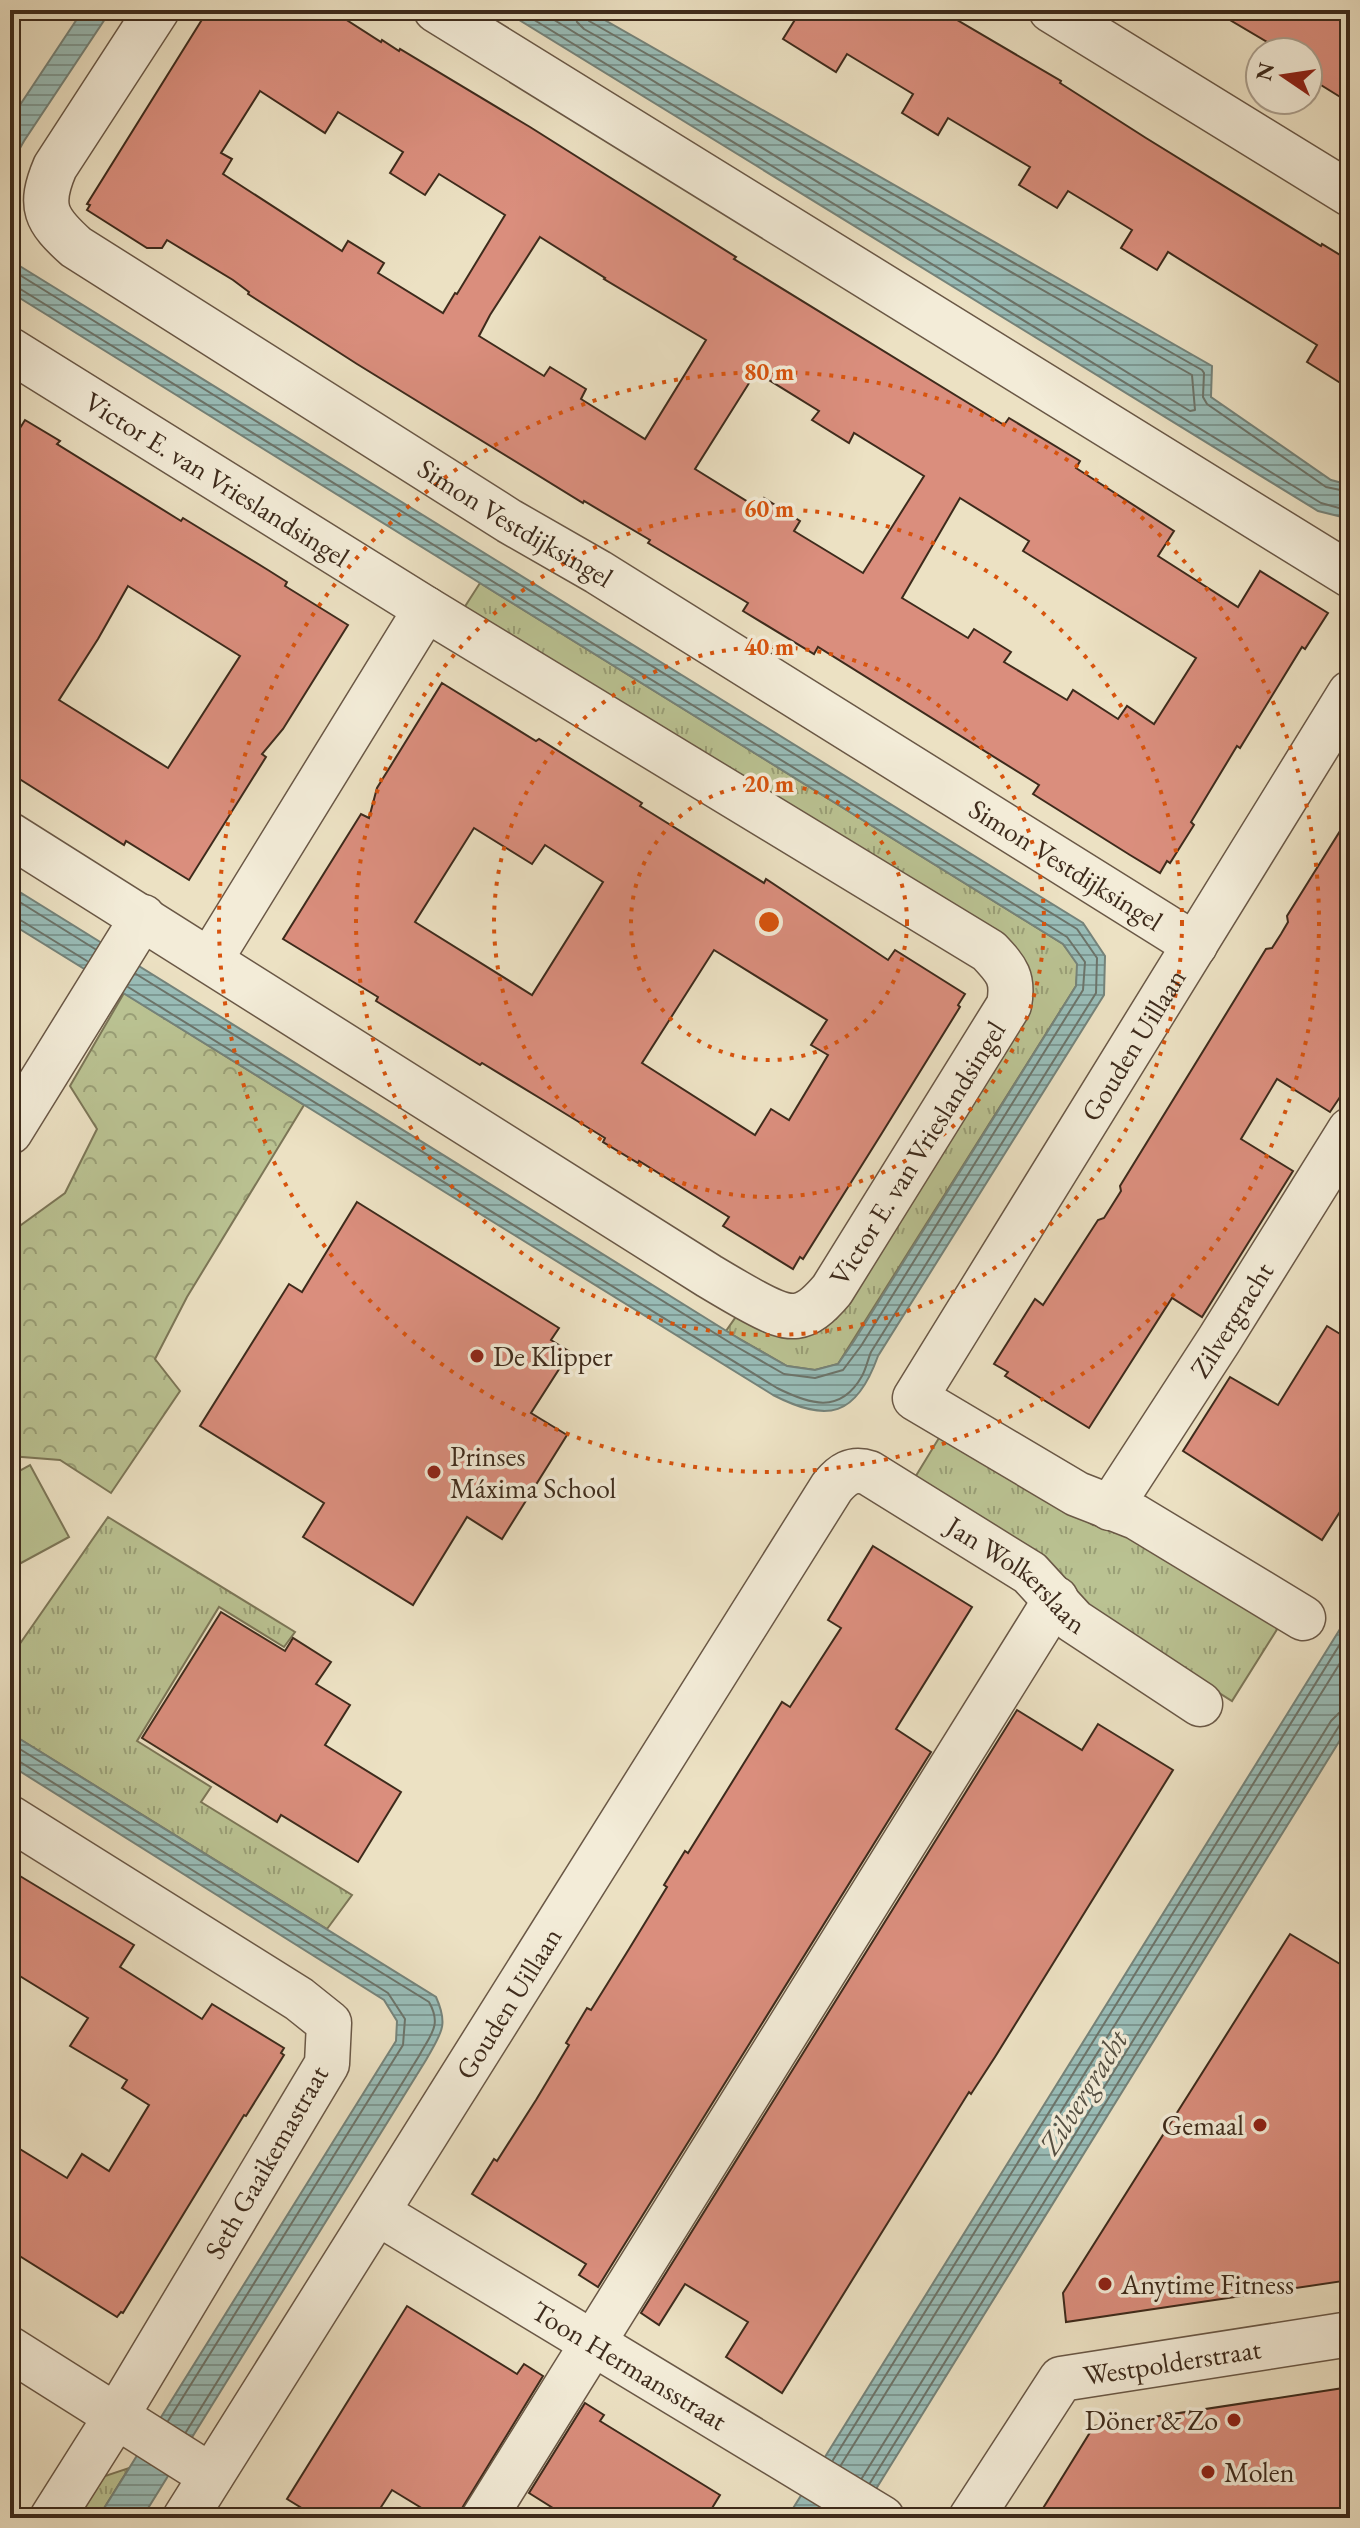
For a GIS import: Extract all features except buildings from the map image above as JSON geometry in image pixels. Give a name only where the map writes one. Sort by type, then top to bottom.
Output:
[{"type":"street","name":"Simon Vestdijksingel","points":[[157,10],[55,167],[46,187],[44,203],[52,223],[76,247],[509,521],[625,589],[1195,945]]},
{"type":"street","points":[[436,10],[1350,575]]},
{"type":"street","points":[[1051,10],[1350,194]]},
{"type":"street","name":"Victor E. van Vrieslandsingel","points":[[10,350],[426,609],[989,951],[1004,967],[1013,986],[1009,1005],[832,1290],[819,1306],[806,1313],[791,1317],[777,1315],[709,1276],[210,960],[134,933],[10,835]]},
{"type":"street","points":[[210,960],[426,609]]},
{"type":"street","name":"Gouden Uillaan","points":[[1110,1508],[1077,1494],[915,1398],[1348,701]]},
{"type":"street","points":[[10,1132],[134,933]]},
{"type":"street","name":"Zilvergracht","points":[[1110,1508],[1350,1130]]},
{"type":"street","name":"Jan Wolkerslaan","points":[[832,1487],[842,1475],[851,1471],[869,1473],[1030,1573],[1074,1621],[1200,1704]]},
{"type":"street","name":"Gouden Uillaan","points":[[185,2518],[200,2470],[378,2213],[832,1487]]},
{"type":"street","points":[[1110,1508],[1136,1517],[1303,1618]]},
{"type":"street","points":[[484,2518],[1056,1599]]},
{"type":"street","name":"Seth Gaaikemastraat","points":[[10,1818],[299,1999],[329,2023],[327,2064],[130,2424]]},
{"type":"street","name":"Toon Hermansstraat","points":[[378,2213],[879,2516]]},
{"type":"street","name":"Westpolderstraat","points":[[971,2518],[1061,2379],[1350,2334]]},
{"type":"street","points":[[10,2349],[200,2470]]},
{"type":"street","points":[[52,2518],[130,2424]]},
{"type":"green space","points":[[480,583],[1063,944],[1078,964],[1076,986],[838,1364],[815,1370],[787,1366],[726,1331],[740,1311],[803,1331],[836,1319],[1026,1011],[1026,985],[464,608]]},
{"type":"green space","points":[[124,993],[304,1105],[187,1297],[155,1359],[180,1391],[111,1493],[60,1460],[10,1456],[10,1233],[65,1193],[97,1129],[70,1086]]},
{"type":"green space","points":[[942,1433],[1093,1525],[1133,1531],[1281,1623],[1232,1701],[1088,1610],[914,1479]]},
{"type":"green space","points":[[30,1465],[69,1537],[10,1569],[10,1476]]},
{"type":"green space","points":[[108,1517],[295,1632],[284,1647],[219,1607],[137,1741],[211,1787],[201,1802],[352,1895],[327,1929],[10,1733],[10,1658]]},
{"type":"green space","points":[[129,2468],[98,2518],[71,2518],[96,2479]]},
{"type":"water","points":[[83,10],[111,10],[10,166],[10,120]]},
{"type":"water","points":[[503,10],[587,10],[1212,366],[1211,397],[1331,480],[1350,485],[1350,519],[1318,511]]},
{"type":"water","points":[[10,260],[1083,923],[1105,956],[1104,995],[878,1356],[860,1392],[850,1403],[825,1411],[792,1404],[773,1395],[10,923],[10,886],[741,1340],[787,1366],[815,1370],[838,1364],[854,1341],[1076,986],[1077,964],[1063,944],[10,292]]},
{"type":"water","points":[[1350,1613],[1350,1724],[858,2518],[787,2518]]},
{"type":"water","points":[[10,1733],[436,1997],[442,2015],[442,2029],[426,2060],[142,2518],[98,2518],[396,2041],[397,2021],[384,2000],[10,1765]]},
{"type":"place","name":"De Klipper","points":[[477,1356]]},
{"type":"place","name":"Prinses Máxima School","points":[[434,1472]]},
{"type":"place","name":"Gemaal","points":[[1260,2125]]},
{"type":"place","name":"Anytime Fitness","points":[[1105,2284]]},
{"type":"place","name":"Döner & Zo","points":[[1234,2420]]},
{"type":"place","name":"Molen","points":[[1208,2472]]}]
